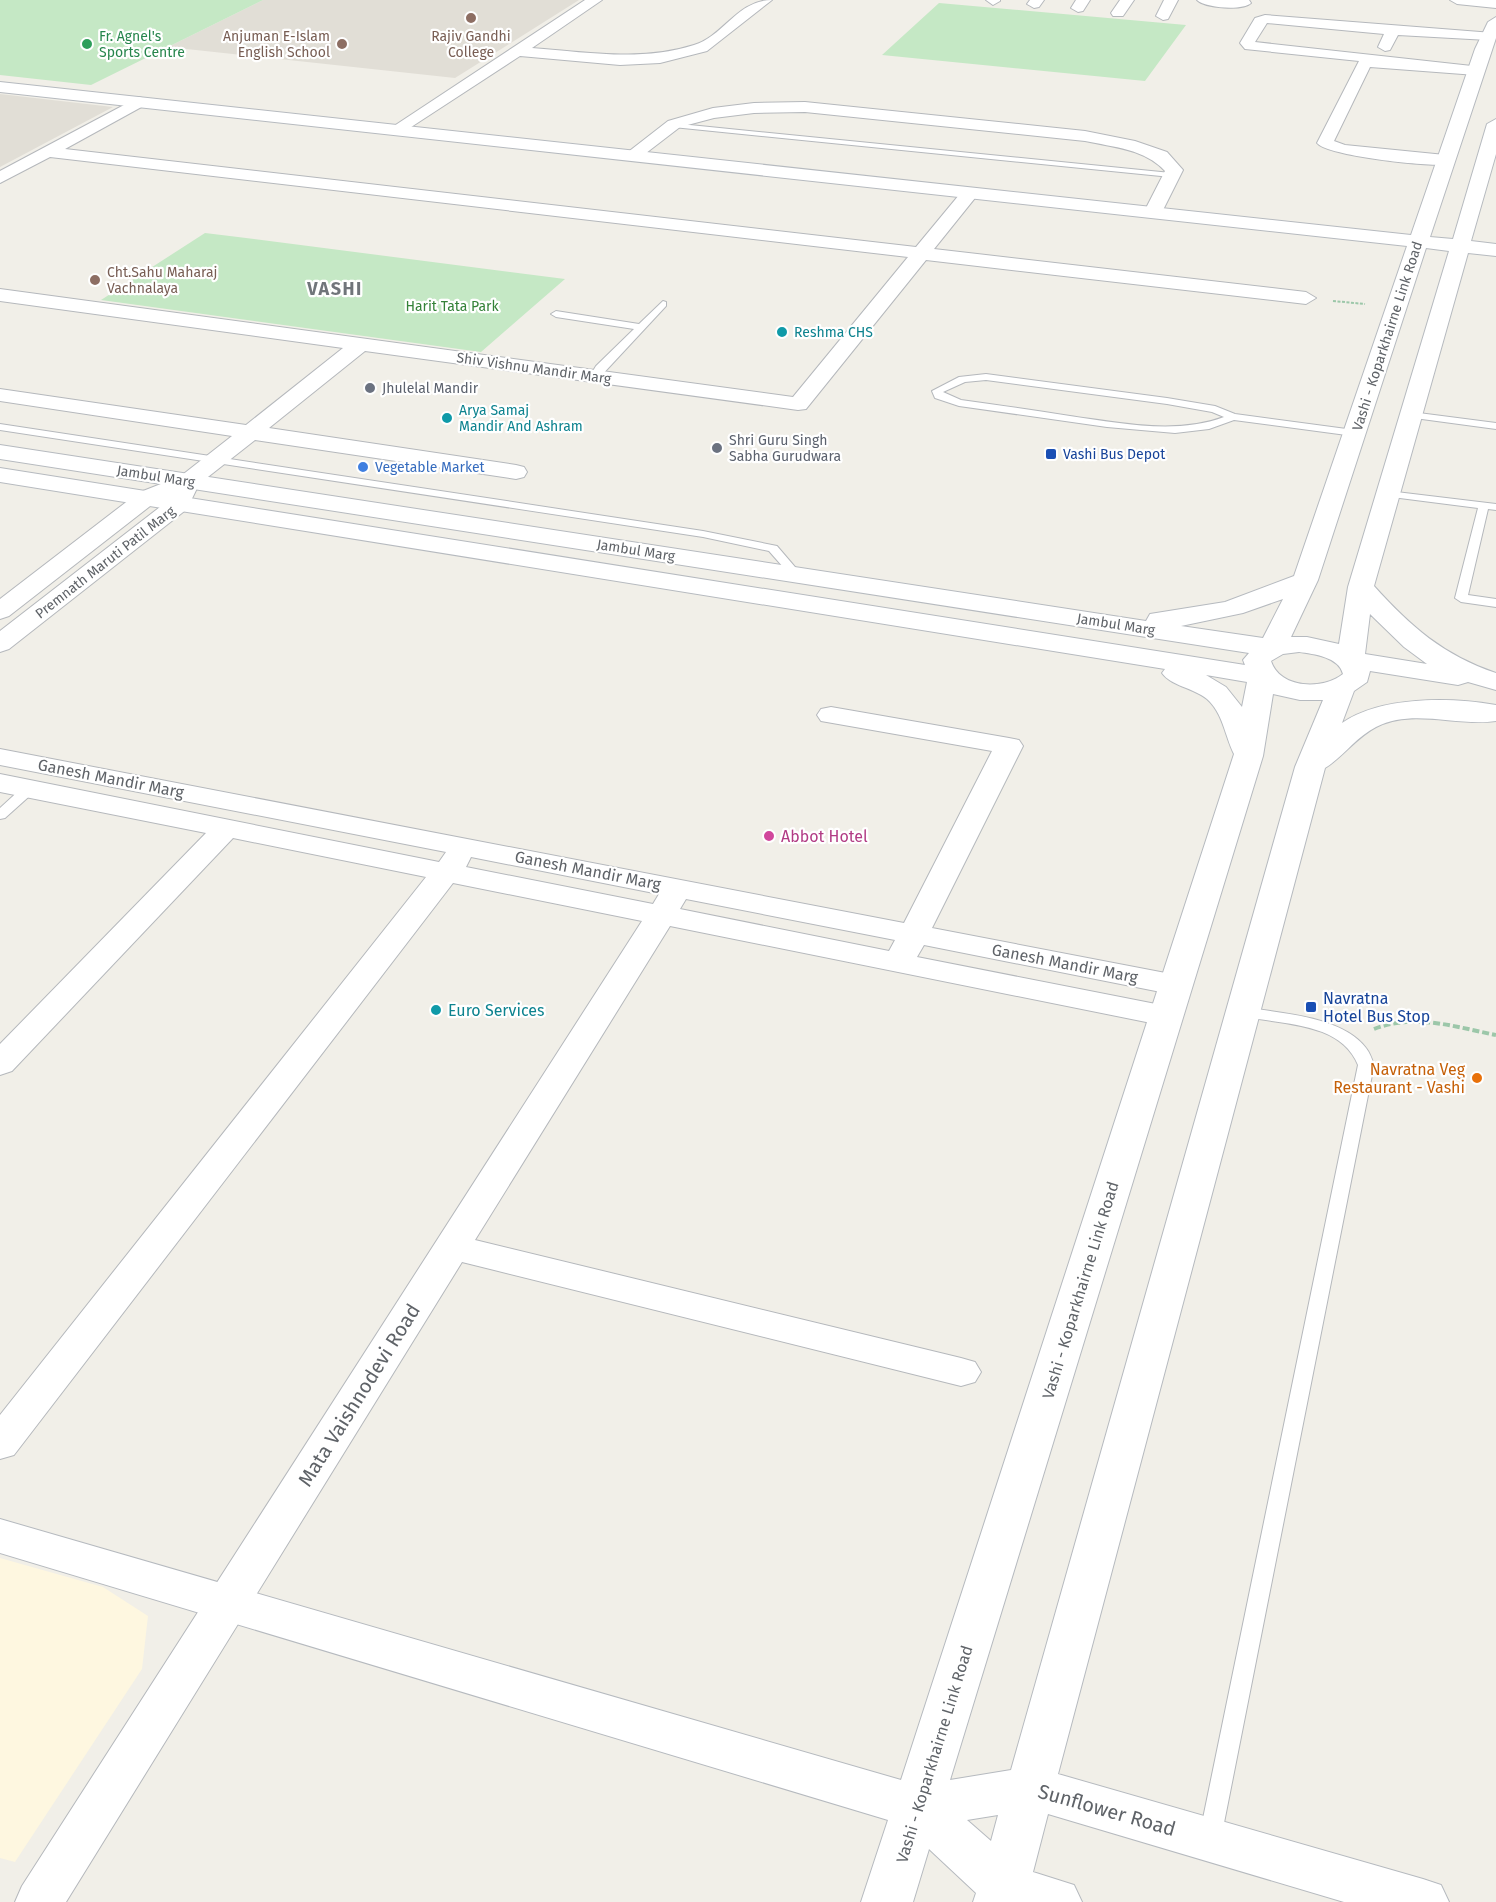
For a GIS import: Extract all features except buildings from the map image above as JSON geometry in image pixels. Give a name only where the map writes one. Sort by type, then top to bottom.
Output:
[{"type":"main road","name":"Vashi - Koparkhairne Link Road","points":[[888,1902],[1248,756],[1267,662],[1305,580],[1476,70],[1492,29]]},
{"type":"main road","points":[[0,87],[1496,250]]},
{"type":"main road","points":[[1496,124],[1361,587],[1350,660],[1356,668],[1357,676],[1352,684],[1341,689],[1329,692],[1298,691],[1278,685],[1267,662],[1313,646],[1328,649],[1350,660],[1496,682]]},
{"type":"main road","name":"Jambul Marg","points":[[0,452],[184,492],[1091,649],[1267,662]]},
{"type":"main road","name":"Jambul Marg","points":[[0,475],[146,498],[184,492],[795,574],[1103,622],[1267,662]]},
{"type":"main road","points":[[1103,622],[1175,619],[1220,611],[1262,600],[1305,580]]},
{"type":"main road","points":[[1361,587],[1396,627],[1423,649],[1452,666],[1496,682]]},
{"type":"main road","points":[[1091,649],[1170,670],[1197,680],[1220,694],[1234,712],[1248,756]]},
{"type":"main road","points":[[1341,689],[1495,713]]},
{"type":"main road","points":[[1001,1894],[1310,767],[1341,689]]},
{"type":"main road","points":[[1310,767],[1351,729],[1370,718],[1395,713],[1495,713]]},
{"type":"main road","points":[[0,1536],[918,1807],[1001,1894],[1056,1902]]},
{"type":"main road","name":"Sunflower Road","points":[[918,1807],[1031,1788],[1423,1902]]},
{"type":"street","points":[[396,130],[596,0]]},
{"type":"street","points":[[518,51],[620,60],[660,58],[702,48],[765,0]]},
{"type":"street","points":[[1118,13],[1127,0]]},
{"type":"street","points":[[1163,16],[1171,0]]},
{"type":"street","points":[[1206,18],[1212,0],[1244,3]]},
{"type":"street","points":[[1457,0],[1496,4]]},
{"type":"street","points":[[1476,70],[1250,46],[1247,43],[1260,21],[1266,19],[1394,30],[1492,29]]},
{"type":"street","points":[[1394,30],[1378,60],[1364,64],[1325,143],[1342,150],[1446,160]]},
{"type":"street","points":[[0,177],[140,102]]},
{"type":"street","points":[[631,156],[673,125],[734,110],[805,107],[1085,136],[1129,145],[1161,156],[1174,170],[1153,213]]},
{"type":"street","points":[[47,152],[1306,298]]},
{"type":"street","name":"Shiv Vishnu Mandir Marg","points":[[0,295],[798,404],[970,193]]},
{"type":"street","name":"Premnath Maruti Patil Marg","points":[[0,644],[184,492],[215,460],[362,344]]},
{"type":"street","points":[[0,395],[516,471]]},
{"type":"street","name":"Premnath Maruti Patil Marg","points":[[0,611],[10,593],[146,498]]},
{"type":"street","points":[[831,715],[1009,746],[900,962]]},
{"type":"street","name":"Ganesh Mandir Marg","points":[[0,757],[294,814],[456,859]]},
{"type":"street","name":"Ganesh Mandir Marg","points":[[0,783],[272,837],[456,859],[669,901],[914,934],[1171,1000]]},
{"type":"street","points":[[272,837],[294,814]]},
{"type":"street","points":[[3,1057],[226,828]]},
{"type":"street","points":[[0,1444],[456,859]]},
{"type":"street","name":"Ganesh Mandir Marg","points":[[669,901],[900,962],[1171,1000]]},
{"type":"street","name":"Mata Vaishnodevi Road","points":[[39,1902],[669,901]]},
{"type":"street","points":[[452,1247],[961,1371]]},
{"type":"lane","points":[[673,125],[1171,175]]},
{"type":"lane","points":[[595,376],[600,368],[663,304]]},
{"type":"lane","points":[[556,314],[641,327]]},
{"type":"lane","points":[[1233,417],[1209,426],[1175,430],[1118,425],[959,403],[939,396],[937,391],[963,379],[986,377],[1167,401],[1215,409],[1233,417],[1354,433]]},
{"type":"lane","points":[[1411,415],[1496,426]]},
{"type":"lane","points":[[0,427],[703,534],[773,548],[795,574]]},
{"type":"lane","points":[[1388,494],[1490,506],[1461,598],[1496,603]]},
{"type":"lane","points":[[0,815],[29,789]]},
{"type":"lane","points":[[1210,1840],[1366,1065],[1364,1053],[1353,1040],[1317,1026],[1242,1012]]},
{"type":"path","points":[[1306,298],[1396,308]]},
{"type":"path","points":[[1353,1040],[1388,1022],[1413,1019],[1496,1035]]},
{"type":"shaded area","name":"Anjuman E-Islam English School","points":[[263,0],[579,0],[455,78],[168,47]]},
{"type":"shaded area","points":[[0,94],[113,107],[0,167]]},
{"type":"shaded area","points":[[0,1558],[103,1587],[148,1616],[142,1669],[15,1862],[0,1858]]},
{"type":"green space","name":"Fr. Agnel's Sports Centre","points":[[0,0],[263,0],[91,85],[0,75]]},
{"type":"green space","points":[[939,3],[1186,25],[1145,81],[882,55]]},
{"type":"green space","name":"Harit Tata Park","points":[[205,233],[565,279],[481,352],[101,300]]},
{"type":"place","name":"Rajiv Gandhi College","points":[[471,18]]},
{"type":"place","name":"Fr. Agnel's Sports Centre","points":[[87,44]]},
{"type":"place","name":"Anjuman E-Islam English School","points":[[342,44]]},
{"type":"place","name":"Cht.Sahu Maharaj Vachnalaya","points":[[95,280]]},
{"type":"place","name":"Reshma CHS","points":[[782,332]]},
{"type":"place","name":"Jhulelal Mandir","points":[[370,388]]},
{"type":"place","name":"Arya Samaj Mandir And Ashram","points":[[447,418]]},
{"type":"place","name":"Shri Guru Singh Sabha Gurudwara","points":[[717,448]]},
{"type":"place","name":"Vashi Bus Depot","points":[[1051,454]]},
{"type":"place","name":"Vegetable Market","points":[[363,467]]},
{"type":"place","name":"Abbot Hotel","points":[[769,836]]},
{"type":"place","name":"Navratna Hotel Bus Stop","points":[[1311,1007]]},
{"type":"place","name":"Euro Services","points":[[436,1010]]},
{"type":"place","name":"Navratna Veg Restaurant - Vashi","points":[[1477,1078]]},
{"type":"district","name":"VASHI","points":[[335,289]]}]
